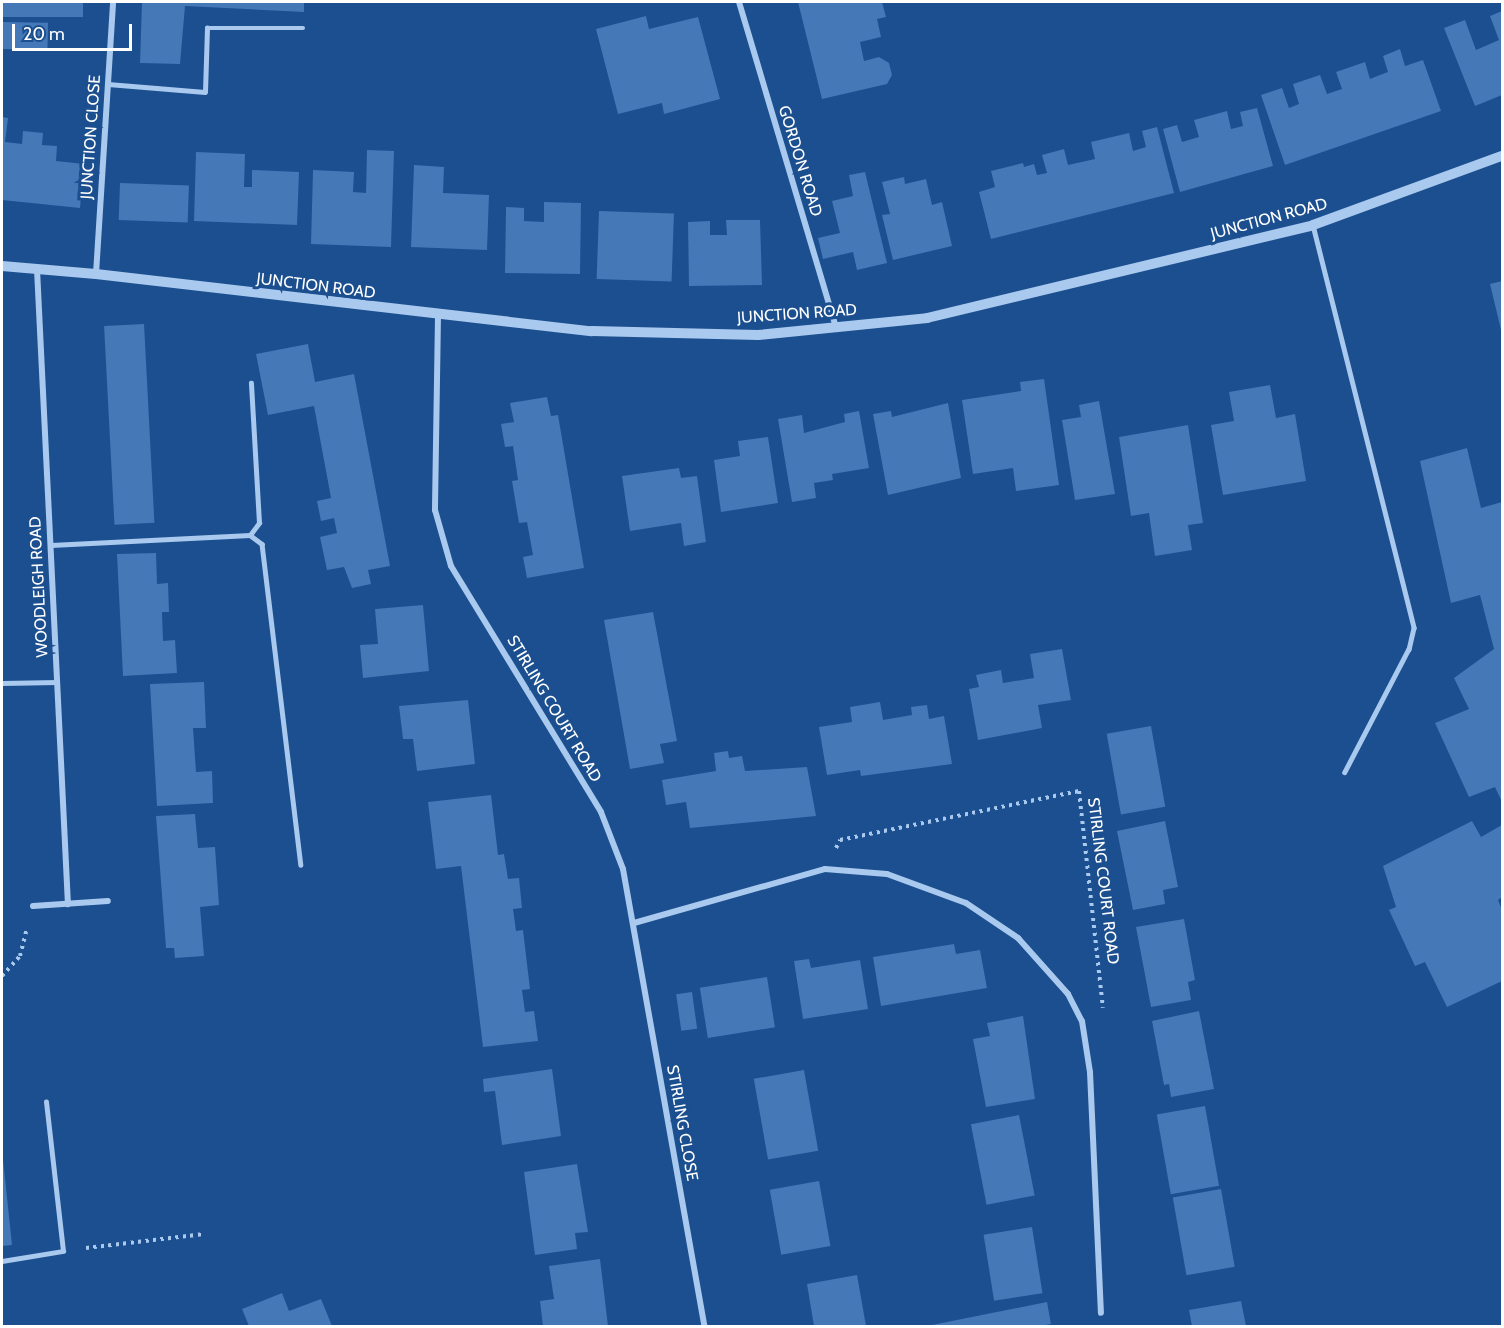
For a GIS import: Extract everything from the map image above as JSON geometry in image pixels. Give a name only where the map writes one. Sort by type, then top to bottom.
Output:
[{"type":"street","name":"JUNCTION CLOSE","points":[[96,274],[113,2]]},
{"type":"street","name":"GORDON ROAD","points":[[739,2],[836,327]]},
{"type":"street","name":"JUNCTION ROAD","points":[[2,266],[96,274],[438,316],[592,331],[758,335],[927,318],[1313,225],[1503,156]]},
{"type":"street","name":"WOODLEIGH ROAD","points":[[37,269],[68,904]]},
{"type":"street","name":"STIRLING COURT ROAD","points":[[438,316],[435,510],[451,566],[601,812],[623,869],[634,923]]},
{"type":"street","points":[[634,923],[825,869],[887,874],[966,903],[1018,938],[1068,994],[1082,1021],[1090,1072],[1101,1313]]},
{"type":"street","points":[[33,906],[108,901]]},
{"type":"street","name":"STIRLING CLOSE","points":[[634,923],[704,1326]]},
{"type":"lane","points":[[108,84],[205,92],[207,28],[303,28]]},
{"type":"lane","points":[[1313,225],[1414,628],[1409,649],[1345,772]]},
{"type":"lane","points":[[250,535],[259,523],[251,382]]},
{"type":"lane","points":[[51,545],[250,535],[262,544],[301,865]]},
{"type":"lane","points":[[2,683],[57,682]]},
{"type":"lane","points":[[2,1261],[63,1251],[46,1102]]},
{"type":"path","name":"STIRLING COURT ROAD","points":[[825,869],[840,840],[1079,791],[1105,1007],[1082,1021]]},
{"type":"path","points":[[2,976],[20,956],[33,906]]},
{"type":"path","points":[[63,1251],[204,1234]]},
{"type":"building","points":[[2,2],[83,2],[83,17],[2,17]]},
{"type":"building","points":[[142,2],[304,2],[304,12],[185,6],[180,64],[140,63]]},
{"type":"building","points":[[798,2],[882,2],[886,17],[877,19],[881,37],[860,42],[864,61],[879,57],[889,63],[892,75],[887,84],[822,99]]},
{"type":"building","points":[[1502,11],[1502,95],[1475,106],[1444,28],[1465,20],[1476,50],[1499,40],[1490,16]]},
{"type":"building","points":[[646,16],[649,29],[698,17],[720,99],[664,114],[662,103],[618,114],[596,29]]},
{"type":"building","points":[[2,22],[48,23],[48,50],[2,49]]},
{"type":"building","points":[[1400,49],[1405,66],[1423,60],[1441,111],[1285,165],[1261,95],[1282,88],[1289,108],[1299,104],[1293,84],[1320,75],[1327,94],[1342,89],[1336,72],[1365,62],[1370,79],[1388,72],[1383,56]]},
{"type":"building","points":[[1257,108],[1273,166],[1180,192],[1163,129],[1177,125],[1182,142],[1199,137],[1194,120],[1227,111],[1231,129],[1243,126],[1240,112]]},
{"type":"building","points":[[2,117],[8,118],[5,142],[22,144],[23,131],[43,133],[42,145],[57,146],[56,161],[84,164],[80,208],[2,200]]},
{"type":"building","points":[[1157,127],[1174,193],[991,239],[979,192],[995,187],[991,171],[1023,163],[1024,167],[1034,164],[1037,175],[1047,173],[1042,155],[1064,149],[1068,165],[1095,159],[1091,142],[1129,133],[1133,151],[1146,147],[1142,131]]},
{"type":"building","points":[[367,150],[394,151],[391,247],[311,244],[313,170],[354,172],[353,192],[366,193]]},
{"type":"building","points":[[196,152],[245,154],[244,187],[252,187],[252,170],[299,172],[297,225],[194,221]]},
{"type":"building","points":[[414,165],[444,167],[443,193],[489,195],[487,250],[411,247]]},
{"type":"building","points":[[865,172],[887,263],[857,270],[853,252],[823,259],[818,238],[840,233],[832,201],[853,196],[849,175]]},
{"type":"building","points":[[904,177],[905,184],[926,179],[932,205],[942,202],[952,246],[893,260],[882,215],[890,214],[882,182]]},
{"type":"building","points":[[120,183],[189,185],[188,222],[119,220]]},
{"type":"building","points":[[544,202],[581,203],[580,274],[505,273],[506,207],[524,208],[524,221],[544,222]]},
{"type":"building","points":[[599,211],[674,214],[672,282],[597,279]]},
{"type":"building","points":[[726,220],[760,220],[762,285],[689,286],[688,222],[710,221],[710,235],[727,235]]},
{"type":"building","points":[[1502,281],[1502,334],[1490,284]]},
{"type":"building","points":[[144,324],[154,523],[114,525],[104,326]]},
{"type":"building","points":[[308,344],[315,382],[354,374],[390,566],[368,570],[371,584],[352,588],[344,567],[327,570],[320,537],[337,533],[334,518],[321,521],[317,501],[331,498],[314,406],[268,415],[256,354]]},
{"type":"building","points":[[1044,379],[1059,485],[1016,491],[1013,468],[973,474],[962,400],[1021,391],[1020,382]]},
{"type":"building","points":[[1270,385],[1276,418],[1295,414],[1306,481],[1223,495],[1211,425],[1234,421],[1229,392]]},
{"type":"building","points":[[547,397],[551,416],[558,415],[584,568],[527,578],[523,557],[533,555],[527,522],[519,523],[512,481],[518,480],[513,446],[505,447],[501,424],[514,422],[510,403]]},
{"type":"building","points":[[1099,401],[1115,494],[1075,500],[1062,420],[1081,417],[1079,405]]},
{"type":"building","points":[[948,403],[961,478],[888,495],[873,414],[891,411],[892,417]]},
{"type":"building","points":[[859,411],[869,468],[832,474],[833,480],[814,483],[816,498],[792,502],[778,419],[802,415],[804,433],[845,422],[844,414]]},
{"type":"building","points":[[1188,425],[1203,523],[1188,525],[1192,550],[1155,556],[1149,513],[1131,516],[1119,437]]},
{"type":"building","points":[[768,437],[778,503],[721,512],[714,460],[740,456],[738,441]]},
{"type":"building","points":[[1467,448],[1481,508],[1502,502],[1502,802],[1495,787],[1469,797],[1435,723],[1469,709],[1454,678],[1494,649],[1480,595],[1451,603],[1420,461]]},
{"type":"building","points":[[679,468],[681,478],[697,476],[706,542],[684,546],[681,523],[630,531],[622,476]]},
{"type":"building","points":[[156,553],[157,584],[168,583],[169,612],[162,612],[163,641],[175,640],[177,673],[123,676],[117,554]]},
{"type":"building","points":[[423,605],[429,671],[363,678],[360,645],[378,644],[375,609]]},
{"type":"building","points":[[653,612],[677,741],[660,744],[664,763],[630,769],[604,620]]},
{"type":"building","points":[[1062,649],[1071,700],[1038,705],[1042,728],[978,740],[969,689],[979,687],[976,675],[1001,670],[1003,683],[1034,678],[1030,654]]},
{"type":"building","points":[[204,682],[206,728],[193,728],[196,772],[212,771],[213,803],[157,806],[150,684]]},
{"type":"building","points":[[468,700],[475,764],[417,771],[413,739],[403,739],[399,706]]},
{"type":"building","points":[[880,702],[883,720],[912,715],[911,707],[927,705],[929,719],[944,716],[952,764],[861,776],[860,770],[827,775],[819,727],[852,722],[850,707]]},
{"type":"building","points":[[1151,726],[1165,807],[1121,815],[1107,734]]},
{"type":"building","points":[[728,751],[729,758],[742,756],[745,771],[807,767],[816,816],[690,828],[686,802],[666,805],[662,780],[716,771],[714,753]]},
{"type":"building","points":[[491,795],[498,855],[504,854],[508,879],[519,878],[522,908],[513,909],[516,931],[523,930],[530,989],[522,990],[525,1012],[534,1011],[538,1041],[483,1047],[461,866],[436,869],[428,802]]},
{"type":"building","points":[[195,814],[198,848],[215,847],[219,905],[200,907],[204,956],[175,958],[174,948],[166,948],[156,816]]},
{"type":"building","points":[[1165,821],[1178,887],[1163,890],[1165,904],[1133,910],[1117,831]]},
{"type":"building","points":[[1472,821],[1481,837],[1502,825],[1502,897],[1498,900],[1502,910],[1502,981],[1447,1007],[1425,962],[1415,966],[1389,910],[1396,907],[1383,866]]},
{"type":"building","points":[[1184,919],[1195,980],[1188,982],[1191,1000],[1151,1007],[1136,927]]},
{"type":"building","points":[[954,944],[956,954],[980,950],[987,988],[881,1006],[873,957]]},
{"type":"building","points":[[809,959],[811,968],[860,960],[868,1009],[803,1019],[794,961]]},
{"type":"building","points":[[767,977],[775,1027],[708,1038],[700,988]]},
{"type":"building","points":[[692,992],[697,1029],[681,1031],[676,994]]},
{"type":"building","points":[[1199,1011],[1214,1089],[1171,1097],[1169,1084],[1164,1085],[1152,1021]]},
{"type":"building","points":[[1023,1016],[1035,1099],[986,1107],[973,1039],[990,1036],[987,1023]]},
{"type":"building","points":[[552,1069],[561,1136],[502,1145],[495,1091],[484,1092],[483,1079]]},
{"type":"building","points":[[804,1070],[818,1151],[768,1160],[754,1079]]},
{"type":"building","points":[[1205,1106],[1219,1186],[1171,1194],[1157,1115]]},
{"type":"building","points":[[1019,1115],[1035,1195],[987,1205],[971,1124]]},
{"type":"building","points":[[2,1150],[12,1245],[2,1246]]},
{"type":"building","points":[[577,1164],[588,1232],[575,1233],[577,1249],[535,1255],[524,1172]]},
{"type":"building","points":[[819,1181],[830,1246],[781,1255],[770,1190]]},
{"type":"building","points":[[1221,1189],[1235,1267],[1186,1275],[1173,1198]]},
{"type":"building","points":[[1032,1227],[1042,1293],[994,1301],[984,1235]]},
{"type":"building","points":[[600,1259],[608,1326],[543,1326],[540,1301],[554,1299],[549,1266]]},
{"type":"building","points":[[857,1275],[866,1326],[814,1326],[807,1284]]},
{"type":"building","points":[[282,1293],[289,1311],[321,1299],[332,1326],[249,1326],[242,1309]]},
{"type":"building","points":[[1241,1301],[1246,1326],[1192,1326],[1189,1310]]},
{"type":"building","points":[[1047,1302],[1051,1324],[1040,1326],[927,1326]]}]
